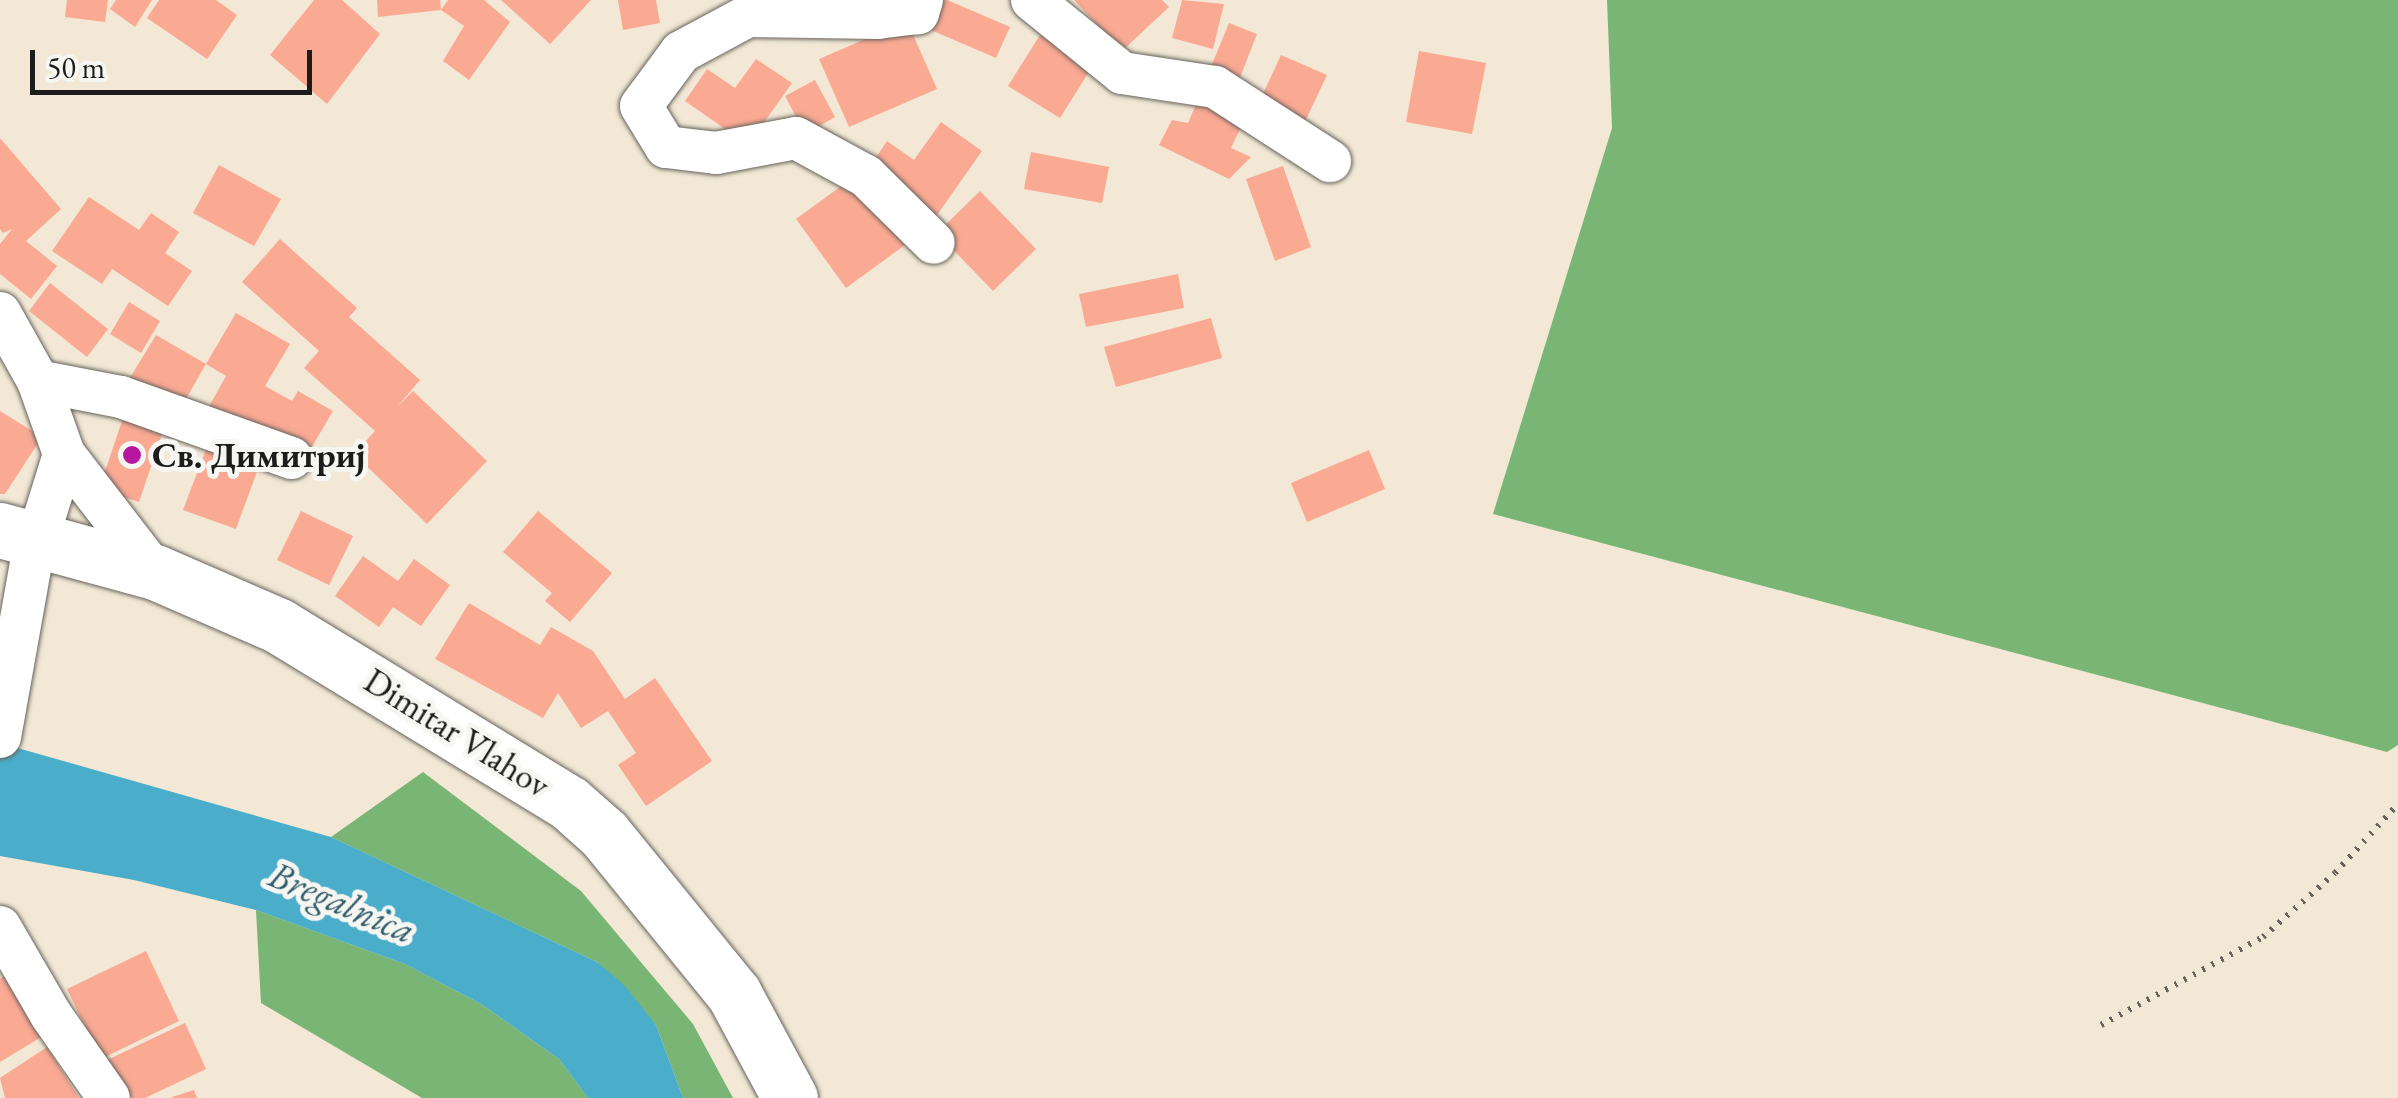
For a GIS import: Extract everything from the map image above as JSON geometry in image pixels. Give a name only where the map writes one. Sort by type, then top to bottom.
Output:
[{"type":"main road","name":"Dimitar Vlahov","points":[[18,534],[155,572],[280,626],[569,803],[604,834],[724,980],[790,1098]]},
{"type":"street","points":[[922,0],[918,13],[879,18],[748,16],[681,52],[642,106],[666,147],[716,154],[796,138],[866,176],[934,243]]},
{"type":"street","points":[[1032,0],[1122,73],[1214,87],[1330,162]]},
{"type":"street","points":[[0,313],[38,381],[64,454],[155,572]]},
{"type":"street","points":[[38,381],[122,397],[291,458]]},
{"type":"street","points":[[0,738],[20,616],[18,534],[64,454]]},
{"type":"street","points":[[0,927],[51,1015],[109,1098]]},
{"type":"path","points":[[2101,1025],[2262,937],[2335,873],[2398,804]]},
{"type":"green space","points":[[1607,0],[2398,0],[2398,745],[2387,752],[1493,514],[1612,128]]},
{"type":"green space","points":[[423,772],[581,891],[693,1024],[733,1098],[683,1098],[656,1025],[597,962],[331,837]]},
{"type":"green space","points":[[256,910],[405,964],[481,1004],[559,1059],[588,1098],[422,1098],[261,1003]]},
{"type":"water","name":"Bregalnica","points":[[0,743],[331,837],[597,962],[624,985],[656,1025],[683,1098],[588,1098],[559,1059],[481,1004],[405,964],[256,910],[134,880],[0,856]]},
{"type":"building","points":[[67,0],[108,0],[105,22],[65,17]]},
{"type":"building","points":[[116,0],[152,0],[135,27],[110,9]]},
{"type":"building","points":[[159,0],[216,0],[237,15],[207,59],[147,18]]},
{"type":"building","points":[[314,0],[342,0],[380,34],[327,104],[270,55]]},
{"type":"building","points":[[377,0],[440,0],[441,10],[378,17]]},
{"type":"building","points":[[448,0],[484,0],[510,22],[469,80],[443,61],[464,26],[441,10]]},
{"type":"building","points":[[501,0],[591,0],[550,44]]},
{"type":"building","points":[[618,0],[656,0],[660,23],[623,30]]},
{"type":"building","points":[[935,0],[947,0],[1010,27],[996,58],[924,27]]},
{"type":"building","points":[[1074,0],[1162,0],[1169,7],[1122,51]]},
{"type":"building","points":[[1182,0],[1224,4],[1213,49],[1172,38]]},
{"type":"building","points":[[907,21],[937,89],[849,127],[819,59]]},
{"type":"building","points":[[1229,23],[1257,34],[1237,85],[1208,74]]},
{"type":"building","points":[[1040,35],[1092,67],[1060,118],[1008,86]]},
{"type":"building","points":[[1419,51],[1486,63],[1472,134],[1406,122]]},
{"type":"building","points":[[1281,55],[1327,75],[1302,128],[1257,107]]},
{"type":"building","points":[[756,59],[792,83],[748,145],[685,101],[707,69],[735,88]]},
{"type":"building","points":[[815,80],[835,117],[805,134],[785,96]]},
{"type":"building","points":[[1197,102],[1243,123],[1231,148],[1251,157],[1229,179],[1159,145],[1172,120],[1188,123]]},
{"type":"building","points":[[941,122],[982,151],[935,218],[867,171],[887,141],[914,160]]},
{"type":"building","points":[[0,138],[61,209],[26,241],[57,266],[31,299],[0,274],[0,244],[12,229],[3,233],[0,229]]},
{"type":"building","points":[[1031,152],[1109,167],[1102,203],[1024,189]]},
{"type":"building","points":[[219,165],[281,199],[254,246],[193,213]]},
{"type":"building","points":[[1283,166],[1311,247],[1275,261],[1246,179]]},
{"type":"building","points":[[855,176],[905,245],[846,288],[796,219]]},
{"type":"building","points":[[980,191],[1036,249],[993,291],[937,233]]},
{"type":"building","points":[[89,197],[139,230],[151,213],[179,232],[165,253],[192,271],[168,306],[112,269],[102,284],[52,251]]},
{"type":"building","points":[[280,239],[357,308],[349,317],[420,380],[397,407],[413,391],[487,461],[427,524],[354,454],[375,431],[304,368],[319,351],[242,282]]},
{"type":"building","points":[[1178,274],[1184,308],[1086,327],[1079,294]]},
{"type":"building","points":[[50,283],[108,329],[87,357],[29,311]]},
{"type":"building","points":[[129,302],[160,321],[141,353],[110,334]]},
{"type":"building","points":[[236,313],[290,344],[265,386],[292,401],[298,391],[333,411],[310,450],[275,430],[206,412],[226,376],[206,364]]},
{"type":"building","points":[[1211,318],[1222,358],[1116,387],[1104,347]]},
{"type":"building","points":[[156,335],[206,364],[176,416],[125,386]]},
{"type":"building","name":"Св. Димитриј","points":[[126,409],[166,422],[139,502],[99,489]]},
{"type":"building","points":[[0,411],[42,437],[5,494],[0,494]]},
{"type":"building","points":[[211,436],[263,455],[236,529],[183,510]]},
{"type":"building","points":[[1369,450],[1385,489],[1307,522],[1291,483]]},
{"type":"building","points":[[301,511],[353,536],[329,585],[277,560]]},
{"type":"building","points":[[538,511],[612,573],[570,622],[545,601],[552,593],[503,552]]},
{"type":"building","points":[[363,556],[398,581],[414,559],[450,585],[421,626],[393,607],[379,627],[335,596]]},
{"type":"building","points":[[469,603],[540,645],[551,627],[593,651],[625,699],[655,678],[712,761],[646,806],[618,765],[636,753],[608,711],[581,728],[558,693],[543,718],[435,659]]},
{"type":"building","points":[[146,951],[179,1021],[101,1059],[67,989]]},
{"type":"building","points":[[11,972],[48,1033],[0,1062],[0,979]]},
{"type":"building","points":[[185,1023],[206,1069],[145,1098],[132,1098],[103,1062]]},
{"type":"building","points":[[47,1047],[79,1098],[5,1098],[0,1078]]},
{"type":"building","points":[[194,1090],[197,1098],[172,1098],[172,1097]]},
{"type":"place","name":"Св. Димитриј","points":[[132,455]]}]
